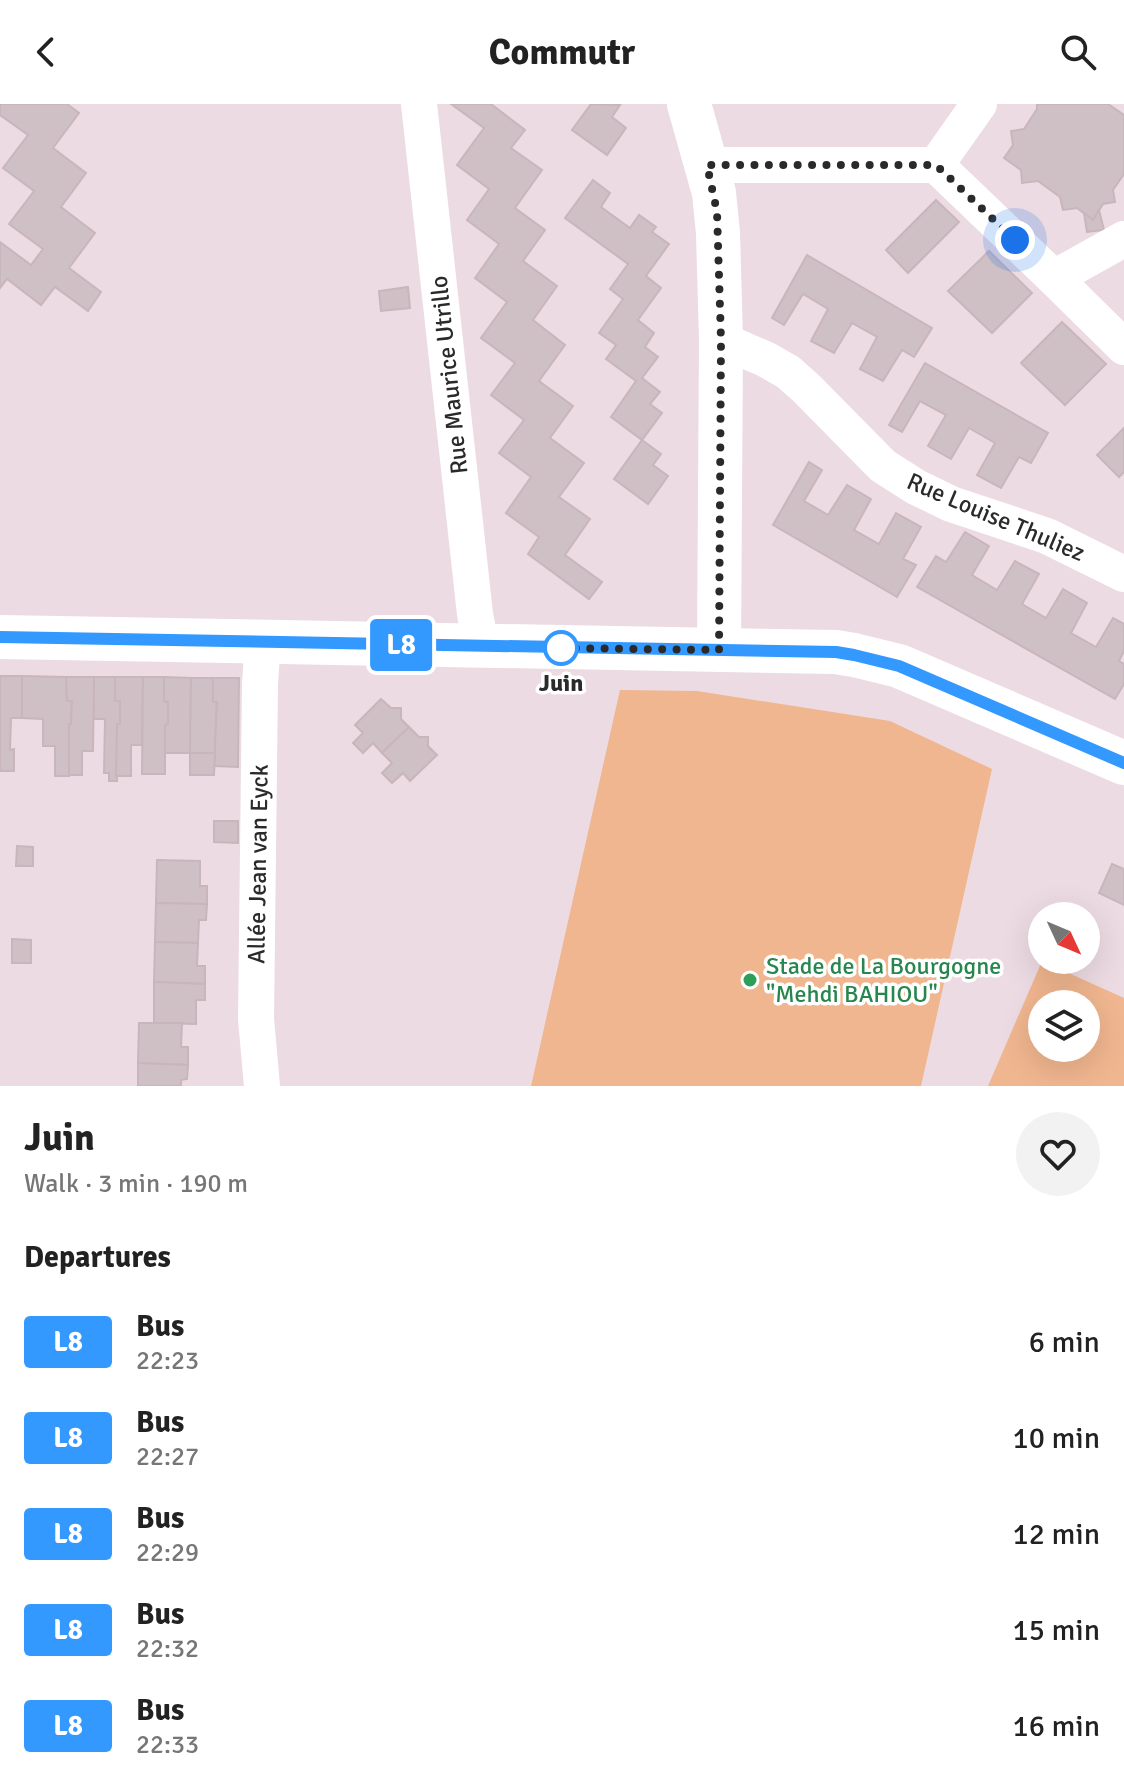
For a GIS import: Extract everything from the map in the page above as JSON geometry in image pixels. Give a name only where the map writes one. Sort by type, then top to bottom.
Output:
[{"type":"street","name":"Rue Maurice Utrillo","points":[[419,104],[473,598],[481,646]]},
{"type":"street","points":[[689,104],[717,212],[721,340],[719,650]]},
{"type":"street","points":[[936,165],[979,104]]},
{"type":"street","points":[[707,165],[936,165],[1124,347]]},
{"type":"street","points":[[1054,278],[1124,239]]},
{"type":"street","name":"Rue Louise Thuliez","points":[[721,340],[788,372],[883,466],[916,487],[951,504],[1047,536],[1124,574]]},
{"type":"street","points":[[0,637],[836,652],[878,660],[924,676],[1124,763]]},
{"type":"street","name":"Allée Jean van Eyck","points":[[262,1086],[256,1019],[256,970],[263,641]]},
{"type":"shaded area","points":[[620,690],[697,691],[890,721],[992,769],[921,1086],[531,1086]]},
{"type":"shaded area","points":[[1036,974],[1071,974],[1124,998],[1124,1086],[988,1086],[1028,993],[1028,1062],[1100,1062],[1100,990],[1029,990]]},
{"type":"building","points":[[0,104],[67,104],[79,113],[53,148],[86,173],[61,207],[95,233],[69,268],[101,292],[88,311],[55,287],[41,305],[7,279],[0,288],[0,242],[31,265],[43,249],[9,224],[34,191],[3,168],[28,135],[0,115]]},
{"type":"building","points":[[451,104],[491,104],[525,130],[511,148],[542,170],[515,208],[545,230],[523,261],[557,286],[533,320],[565,345],[539,381],[573,406],[550,438],[584,463],[559,497],[590,519],[565,555],[602,582],[589,599],[528,554],[539,537],[506,513],[531,477],[499,453],[524,420],[491,395],[515,363],[481,338],[507,302],[475,278],[499,244],[467,220],[489,189],[457,165],[484,128]]},
{"type":"building","points":[[591,104],[620,105],[612,117],[626,128],[607,155],[572,130]]},
{"type":"building","points":[[1037,104],[1108,104],[1124,115],[1124,174],[1113,190],[1115,202],[1103,204],[1093,220],[1077,208],[1063,210],[1060,197],[1038,181],[1022,183],[1021,170],[1004,158],[1013,145],[1011,131],[1024,129]]},
{"type":"building","points":[[593,180],[610,193],[601,207],[630,228],[639,215],[656,227],[652,232],[669,244],[646,276],[661,288],[638,320],[654,333],[645,347],[658,357],[642,378],[660,392],[650,404],[662,413],[642,440],[611,417],[636,381],[606,359],[616,345],[599,333],[623,299],[610,289],[628,264],[565,218]]},
{"type":"building","points":[[936,200],[959,222],[908,273],[886,250]]},
{"type":"building","points":[[1099,210],[1104,230],[1087,232],[1084,213],[1093,220]]},
{"type":"building","points":[[989,251],[1032,293],[992,333],[948,291]]},
{"type":"building","points":[[807,255],[932,328],[914,357],[902,350],[883,381],[860,369],[877,337],[852,323],[834,353],[811,341],[828,309],[803,294],[784,325],[772,318]]},
{"type":"building","points":[[408,287],[410,308],[381,311],[379,291]]},
{"type":"building","points":[[1062,322],[1106,364],[1065,405],[1021,363]]},
{"type":"building","points":[[925,363],[1048,433],[1031,463],[1019,457],[1001,488],[977,475],[995,443],[969,428],[951,459],[928,446],[946,415],[920,401],[902,432],[889,425]]},
{"type":"building","points":[[1124,428],[1124,472],[1119,477],[1097,455]]},
{"type":"building","points":[[642,440],[661,454],[653,465],[668,476],[648,504],[614,479]]},
{"type":"building","points":[[809,462],[822,470],[804,501],[828,515],[847,485],[871,499],[854,530],[879,544],[896,513],[921,527],[903,559],[916,565],[897,597],[773,525]]},
{"type":"building","points":[[965,532],[989,546],[972,575],[997,590],[1015,561],[1039,574],[1022,604],[1046,618],[1063,589],[1087,603],[1071,633],[1096,647],[1113,618],[1124,624],[1124,651],[1119,661],[1124,664],[1124,684],[1115,699],[917,587],[936,556],[946,562]]},
{"type":"building","points":[[0,676],[22,676],[22,718],[11,718],[10,750],[14,749],[14,771],[0,771]]},
{"type":"building","points":[[22,676],[66,677],[67,701],[72,701],[69,776],[55,776],[55,746],[43,746],[43,719],[22,718]]},
{"type":"building","points":[[66,677],[94,677],[93,751],[82,751],[82,775],[69,775],[72,701],[67,701]]},
{"type":"building","points":[[94,677],[115,677],[115,701],[120,701],[117,781],[109,781],[109,773],[104,773],[105,719],[94,719]]},
{"type":"building","points":[[115,677],[143,677],[142,745],[131,745],[131,776],[116,776],[120,701],[115,701]]},
{"type":"building","points":[[143,677],[164,677],[164,701],[168,702],[165,774],[142,774]]},
{"type":"building","points":[[164,677],[191,678],[190,753],[165,753],[168,702],[164,701]]},
{"type":"building","points":[[191,678],[213,678],[213,702],[217,702],[215,753],[190,753]]},
{"type":"building","points":[[213,678],[239,678],[238,767],[214,766],[217,702],[213,702]]},
{"type":"building","points":[[381,699],[391,708],[401,708],[401,719],[409,727],[382,753],[373,743],[363,753],[353,743],[363,733],[355,725]]},
{"type":"building","points":[[409,727],[419,737],[428,737],[428,746],[437,755],[410,781],[403,773],[392,783],[382,773],[392,763],[382,753]]},
{"type":"building","points":[[190,753],[215,753],[214,775],[190,775]]},
{"type":"building","points":[[214,821],[238,821],[238,843],[214,842]]},
{"type":"building","points":[[17,846],[33,847],[33,866],[16,866]]},
{"type":"building","points":[[157,860],[200,861],[200,886],[207,886],[207,904],[156,903]]},
{"type":"building","points":[[1112,864],[1124,869],[1124,905],[1099,893]]},
{"type":"building","points":[[156,903],[207,904],[206,920],[199,920],[198,943],[155,942]]},
{"type":"building","points":[[12,939],[31,940],[31,963],[12,963]]},
{"type":"building","points":[[155,942],[198,943],[197,966],[205,966],[205,984],[154,982]]},
{"type":"building","points":[[154,982],[205,984],[205,1000],[196,1000],[196,1024],[154,1023]]},
{"type":"building","points":[[139,1023],[182,1023],[181,1047],[188,1047],[188,1065],[138,1063]]},
{"type":"building","points":[[138,1063],[188,1065],[187,1079],[181,1080],[181,1086],[138,1086]]},
{"type":"bus line","name":"L8","points":[[0,637],[836,652],[899,666],[1124,763]]},
{"type":"place","name":"Juin","points":[[561,648]]},
{"type":"place","name":"Stade de La Bourgogne \"Mehdi BAHIOU\"","points":[[750,980]]},
{"type":"route","points":[[561,648],[554,648],[719,650],[721,340],[717,212],[707,165],[936,165],[1015,240]]}]
